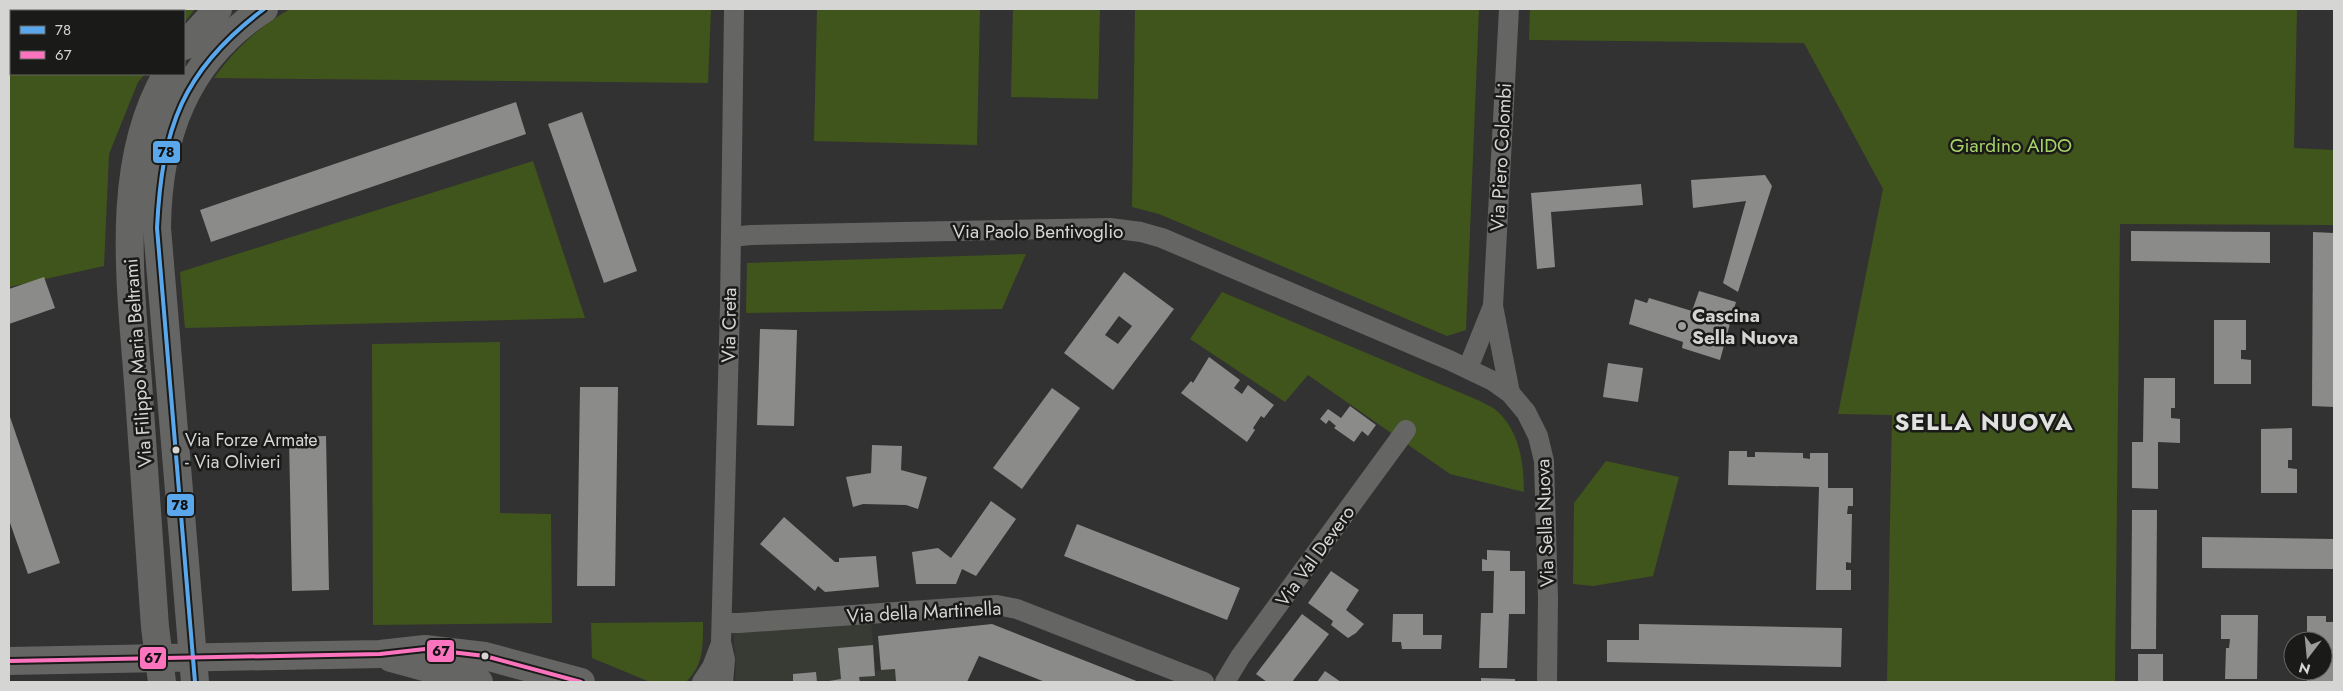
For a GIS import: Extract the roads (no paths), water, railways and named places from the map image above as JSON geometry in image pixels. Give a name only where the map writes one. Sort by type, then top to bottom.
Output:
[{"type":"main road","points":[[185,45],[218,9]]},
{"type":"main road","name":"Via Filippo Maria Beltrami","points":[[194,669],[157,228],[160,172],[172,124],[190,84],[204,64],[234,32],[264,9]]},
{"type":"main road","name":"Via Filippo Maria Beltrami","points":[[161,670],[154,617],[130,259],[134,177],[144,126],[167,75]]},
{"type":"main road","points":[[9,661],[161,670],[194,669],[425,649],[485,656],[581,682]]},
{"type":"main road","points":[[380,654],[432,671],[479,682]]},
{"type":"street","name":"Via Creta","points":[[723,682],[725,660],[721,632],[731,238],[734,9]]},
{"type":"street","name":"Via Piero Colombi","points":[[1509,9],[1493,306],[1510,393]]},
{"type":"street","name":"Via Paolo Bentivoglio","points":[[731,238],[752,235],[1100,228],[1140,232],[1162,238],[1468,368]]},
{"type":"street","name":"Via Piero Colombi","points":[[1468,368],[1493,306]]},
{"type":"street","name":"Via Sella Nuova","points":[[1468,368],[1493,381],[1510,393],[1526,412],[1538,436],[1544,461],[1548,598],[1547,682]]},
{"type":"street","name":"Via Val Devero","points":[[1225,682],[1240,657],[1406,430]]},
{"type":"street","name":"Via della Martinella","points":[[721,632],[739,624],[997,605],[1017,609],[1204,682]]},
{"type":"street","name":"Via Creta","points":[[702,682],[712,667],[721,632]]},
{"type":"place","name":"Cascina Sella Nuova","points":[[1682,326]]},
{"type":"place","name":"Via Forze Armate - Via Olivieri","points":[[176,450]]},
{"type":"district","name":"SELLA NUOVA","points":[[1984,421]]},
{"type":"park label","name":"Giardino AIDO","points":[[2011,145]]}]
